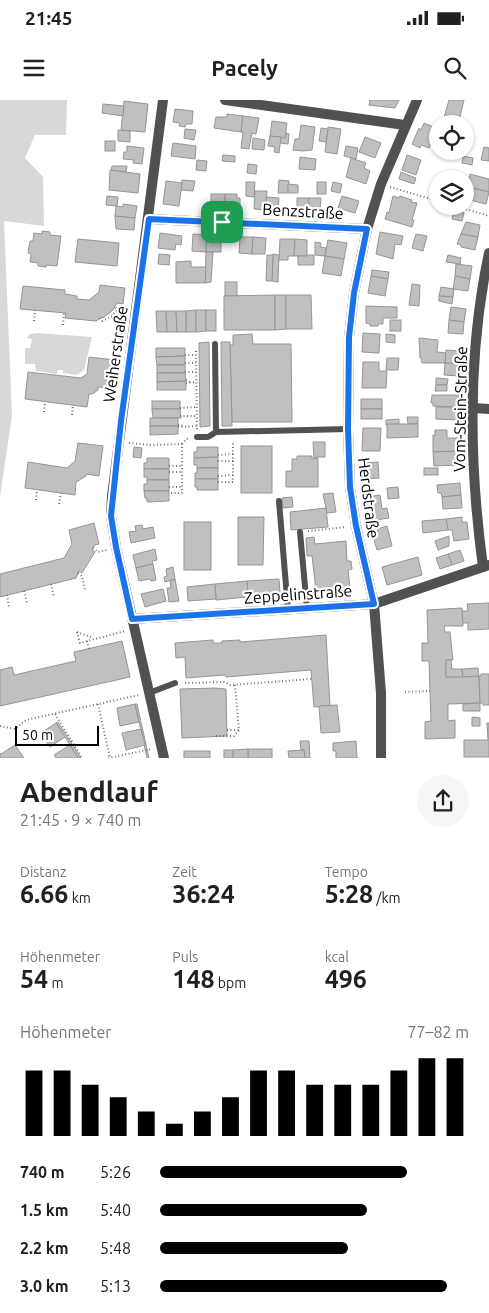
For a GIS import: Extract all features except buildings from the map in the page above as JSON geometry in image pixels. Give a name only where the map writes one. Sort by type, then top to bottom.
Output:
[{"type":"street","name":"Weiherstraße","points":[[163,100],[111,516],[116,547],[164,758]]},
{"type":"street","points":[[225,100],[405,125]]},
{"type":"street","name":"Herdstraße","points":[[381,758],[381,694],[374,604],[356,526],[350,487],[348,429],[350,328],[354,293],[367,229],[381,184],[417,100]]},
{"type":"street","name":"Benzstraße","points":[[149,219],[367,229]]},
{"type":"street","name":"Vom-Stein-Straße","points":[[486,566],[473,478],[472,408],[476,344],[489,253]]},
{"type":"street","points":[[472,408],[489,409]]},
{"type":"street","name":"Zeppelinstraße","points":[[133,624],[307,608],[374,604],[486,566]]},
{"type":"lane","points":[[215,344],[216,432]]},
{"type":"lane","points":[[197,437],[208,437],[216,432],[232,431],[348,429]]},
{"type":"lane","points":[[279,501],[288,610]]},
{"type":"lane","points":[[300,532],[307,608]]},
{"type":"lane","points":[[149,693],[175,683]]},
{"type":"path","points":[[381,184],[429,198]]},
{"type":"path","points":[[474,211],[489,216]]},
{"type":"path","points":[[100,318],[102,321],[111,317],[117,310],[115,307]]},
{"type":"path","points":[[34,321],[35,310]]},
{"type":"path","points":[[63,325],[64,313]]},
{"type":"path","points":[[111,317],[135,322]]},
{"type":"path","points":[[196,351],[197,437]]},
{"type":"path","points":[[185,355],[196,355]]},
{"type":"path","points":[[185,363],[196,363]]},
{"type":"path","points":[[185,372],[196,372]]},
{"type":"path","points":[[186,382],[196,382]]},
{"type":"path","points":[[44,412],[45,402]]},
{"type":"path","points":[[72,415],[73,405]]},
{"type":"path","points":[[180,408],[197,407]]},
{"type":"path","points":[[180,416],[197,416]]},
{"type":"path","points":[[178,426],[197,426]]},
{"type":"path","points":[[218,482],[233,482],[232,431]]},
{"type":"path","points":[[119,441],[153,445],[182,444],[182,493],[169,493]]},
{"type":"path","points":[[218,455],[233,454]]},
{"type":"path","points":[[218,461],[233,461]]},
{"type":"path","points":[[169,466],[182,466]]},
{"type":"path","points":[[169,472],[182,472]]},
{"type":"path","points":[[218,476],[233,475]]},
{"type":"path","points":[[169,487],[182,486]]},
{"type":"path","points":[[36,500],[37,490]]},
{"type":"path","points":[[59,504],[61,493]]},
{"type":"path","points":[[300,532],[356,526]]},
{"type":"path","points":[[93,548],[98,552],[116,547]]},
{"type":"path","points":[[78,573],[82,576],[85,590]]},
{"type":"path","points":[[51,584],[54,597]]},
{"type":"path","points":[[24,591],[27,603]]},
{"type":"path","points":[[7,595],[10,607]]},
{"type":"path","points":[[93,638],[77,632],[80,643],[133,624]]},
{"type":"path","points":[[87,641],[89,649]]},
{"type":"path","points":[[175,683],[225,682],[230,686],[311,679]]},
{"type":"path","points":[[216,736],[234,736],[239,730],[235,685]]},
{"type":"path","points":[[405,692],[430,691]]},
{"type":"path","points":[[0,726],[15,729],[26,720],[149,693]]},
{"type":"path","points":[[98,704],[110,758],[161,747]]},
{"type":"path","points":[[55,714],[82,758]]},
{"type":"path","points":[[227,730],[239,730]]},
{"type":"shaded area","points":[[0,100],[67,100],[66,135],[35,135],[25,158],[43,177],[44,226],[4,221],[12,416],[0,496]]},
{"type":"shaded area","points":[[30,334],[92,337],[84,370],[77,375],[63,373],[63,370],[58,370],[57,374],[36,371],[35,364],[25,364],[25,348],[30,348],[32,339],[27,338]]},
{"type":"route","points":[[149,219],[222,222],[367,229],[354,293],[349,337],[348,429],[350,487],[356,526],[374,604],[132,619],[111,516],[121,421],[149,219]]}]
